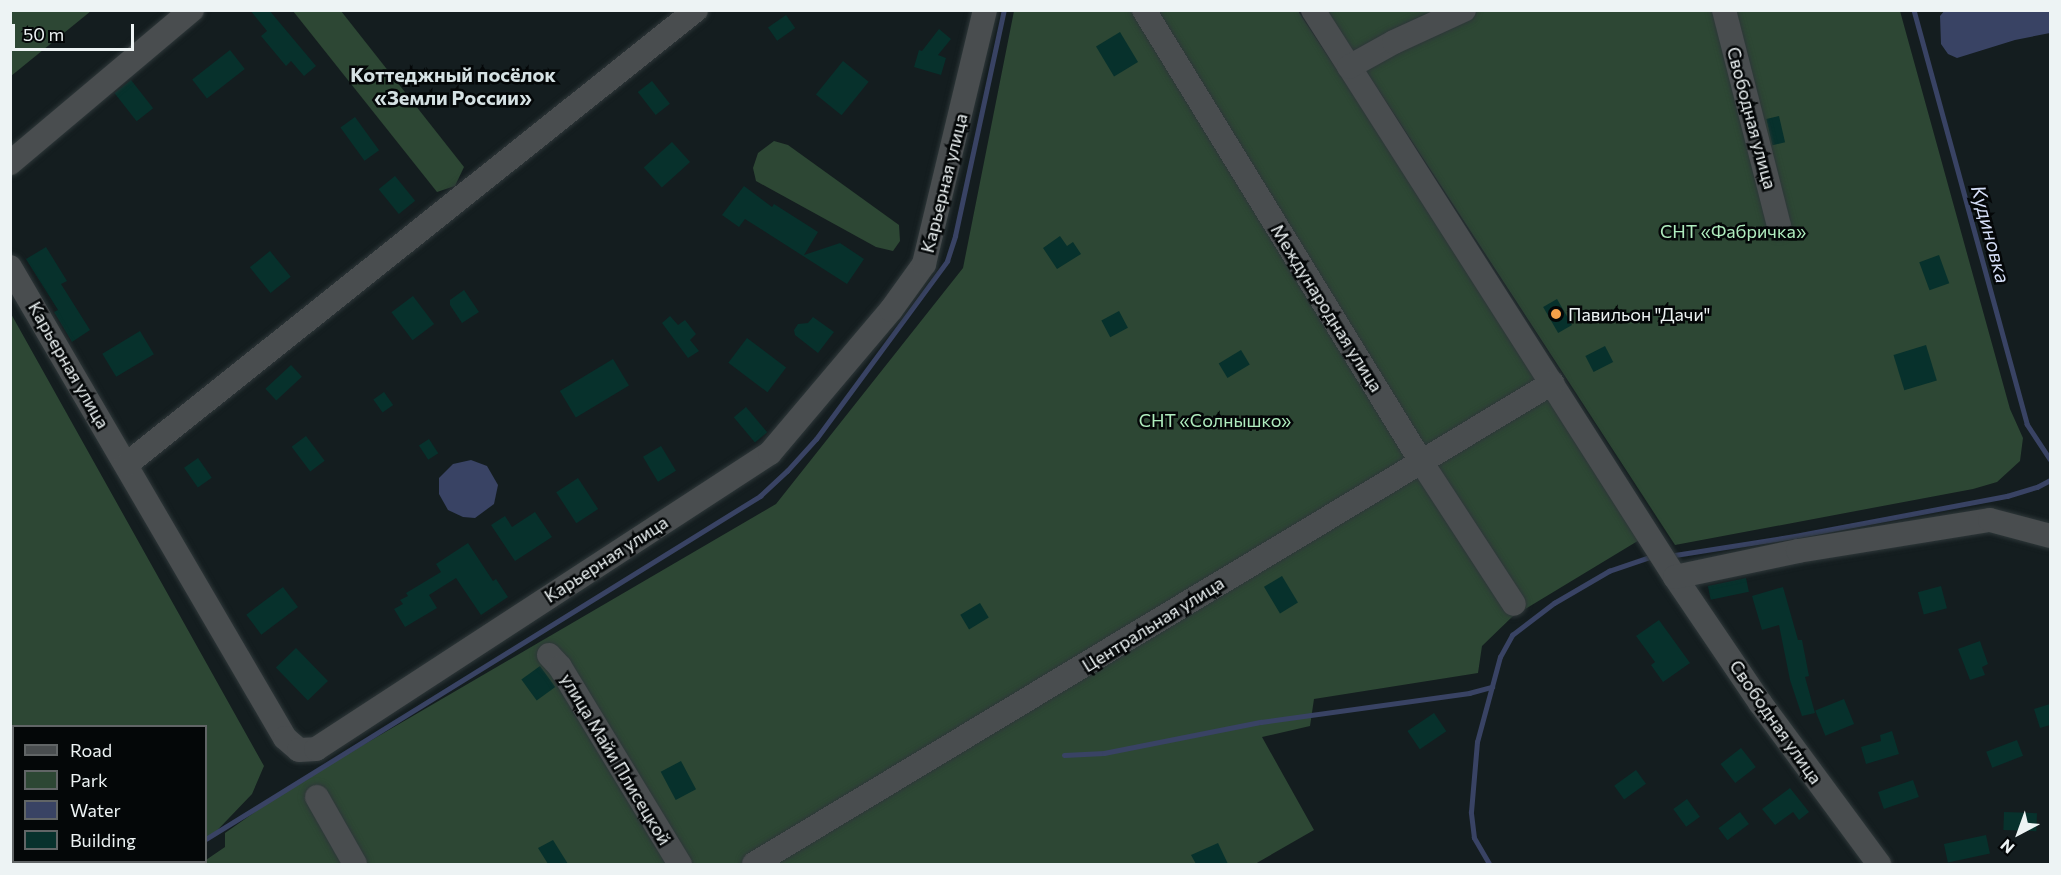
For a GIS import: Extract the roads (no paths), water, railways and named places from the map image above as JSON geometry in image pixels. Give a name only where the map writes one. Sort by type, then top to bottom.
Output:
[{"type":"street","points":[[10,163],[192,10]]},
{"type":"street","points":[[127,464],[696,10]]},
{"type":"street","name":"Карьерная улица","points":[[10,267],[285,738],[299,750],[316,749],[770,453],[891,310],[924,264],[985,10]]},
{"type":"street","name":"Международная улица","points":[[1144,10],[1422,462],[1514,604]]},
{"type":"street","name":"Свободная улица","points":[[1313,10],[1676,577],[1761,704],[1879,864]]},
{"type":"street","points":[[1349,67],[1394,42],[1464,10]]},
{"type":"street","name":"Свободная улица","points":[[1724,10],[1779,226]]},
{"type":"street","name":"Центральная улица","points":[[754,864],[1065,679],[1301,533],[1552,383]]},
{"type":"street","points":[[1676,577],[1798,551],[1990,520],[2050,536]]},
{"type":"street","name":"улица Майи Плисецкой","points":[[549,655],[560,667],[680,864]]},
{"type":"street","points":[[317,797],[355,864]]},
{"type":"water","points":[[1945,10],[2050,11],[2050,33],[2015,40],[1957,58],[1948,54],[1941,44],[1940,16]]},
{"type":"water","points":[[471,460],[487,466],[498,485],[494,504],[475,518],[463,517],[448,510],[439,494],[439,478],[453,464]]},
{"type":"waterway","points":[[207,838],[760,496],[787,471],[816,439],[947,261],[955,236],[1004,10]]},
{"type":"waterway","name":"Кудиновка","points":[[1914,10],[2027,424],[2050,459]]},
{"type":"waterway","points":[[1675,555],[1795,536],[2007,496],[2037,487],[2050,480]]},
{"type":"waterway","points":[[1489,864],[1474,838],[1471,812],[1477,742],[1500,657],[1512,635],[1554,603],[1609,571],[1650,557]]},
{"type":"waterway","points":[[1064,755],[1104,753],[1261,722],[1469,693],[1492,687]]},
{"type":"place","name":"Павильон \"Дачи\"","points":[[1556,314]]},
{"type":"district","name":"Коттеджный посёлок «Земли России»","points":[[453,86]]},
{"type":"park label","name":"СНТ «Фабричка»","points":[[1733,231]]},
{"type":"park label","name":"СНТ «Солнышко»","points":[[1215,420]]}]
